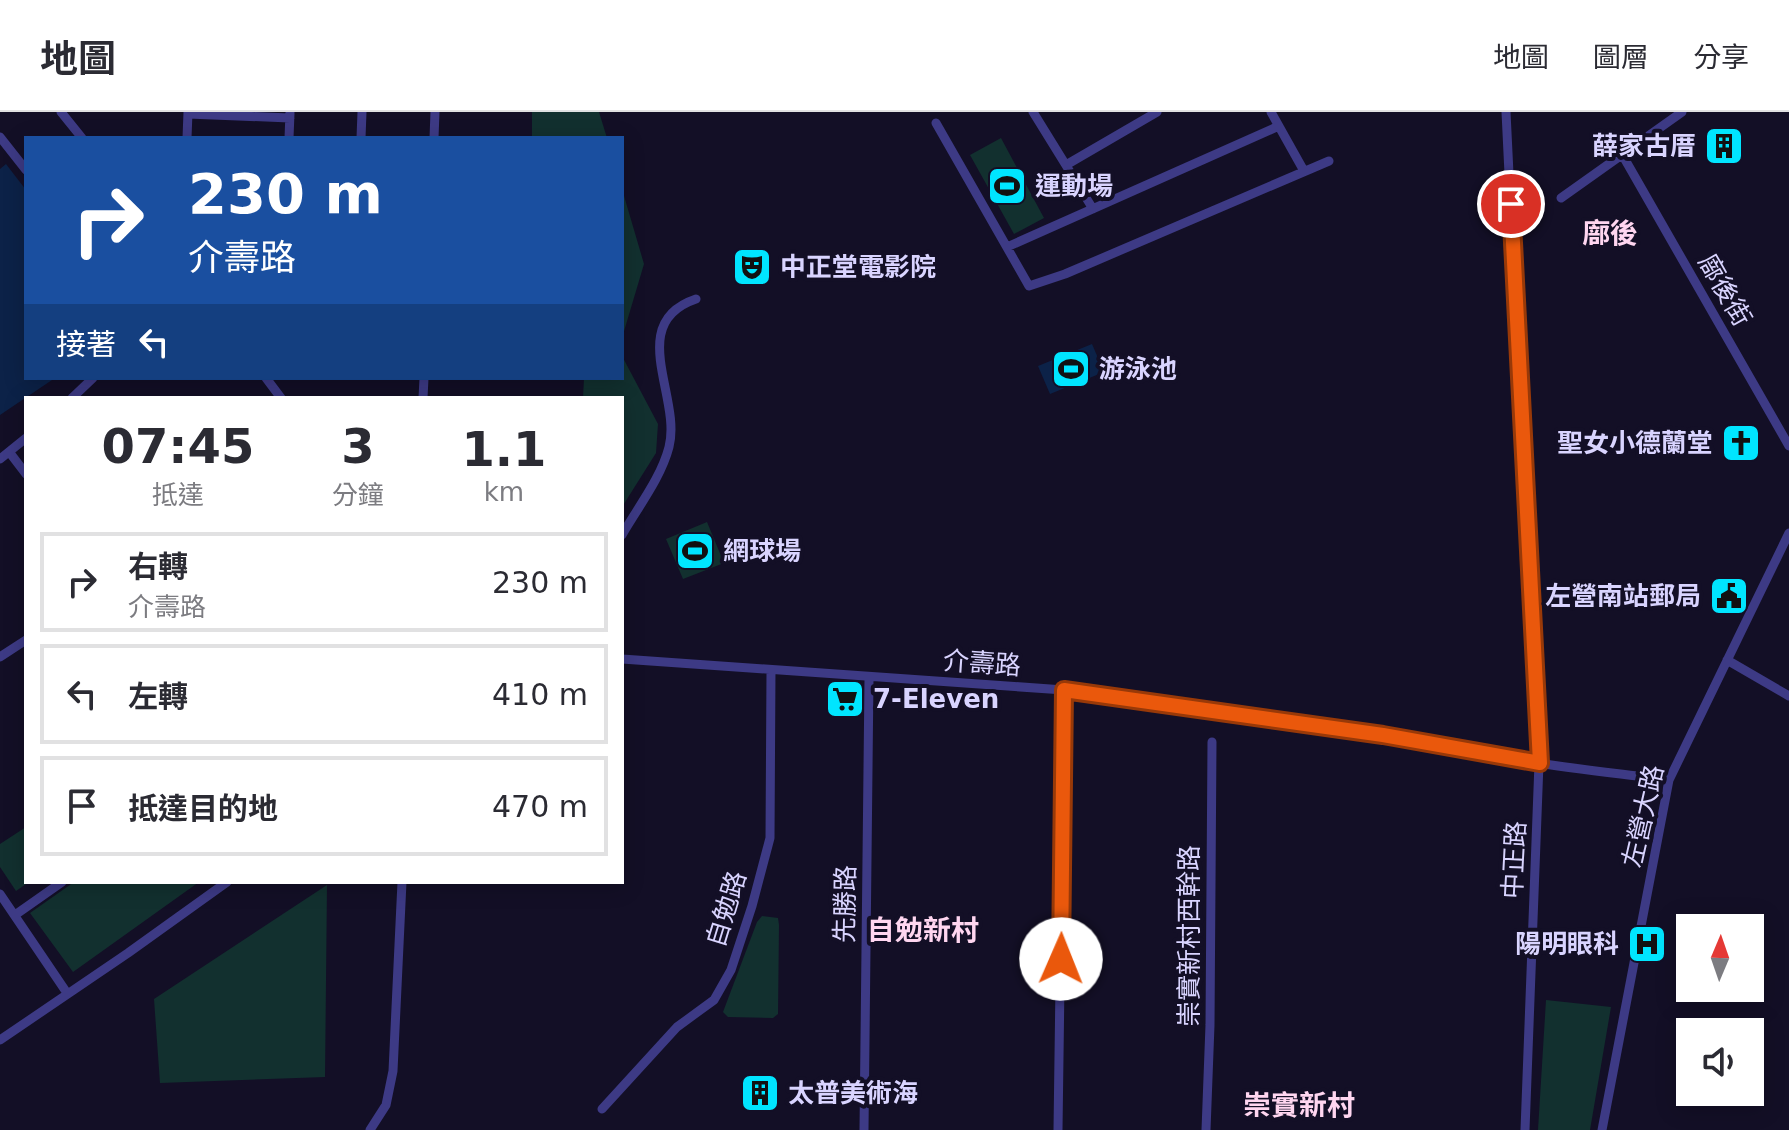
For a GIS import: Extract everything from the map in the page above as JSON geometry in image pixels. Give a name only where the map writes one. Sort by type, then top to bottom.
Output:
[{"type":"street","points":[[61,112],[80,136]]},
{"type":"street","points":[[361,136],[362,112]]},
{"type":"street","points":[[434,136],[435,112]]},
{"type":"street","points":[[1033,112],[1093,209]]},
{"type":"street","points":[[1066,165],[1144,115],[1157,112]]},
{"type":"street","points":[[1271,112],[1304,171]]},
{"type":"street","name":"中正路","points":[[1506,112],[1531,626],[1540,737],[1525,1130]]},
{"type":"street","points":[[1561,198],[1682,112]]},
{"type":"street","points":[[187,136],[188,113],[290,115],[289,136]]},
{"type":"street","points":[[936,123],[1029,286],[1065,274],[1329,161]]},
{"type":"street","points":[[1007,247],[1279,126]]},
{"type":"street","points":[[0,137],[24,167]]},
{"type":"street","name":"廍後街","points":[[1623,156],[1789,446]]},
{"type":"street","points":[[624,532],[664,462],[669,447],[672,428],[659,356],[664,324],[674,310],[696,299]]},
{"type":"street","points":[[74,396],[92,380]]},
{"type":"street","points":[[0,459],[24,440]]},
{"type":"street","points":[[10,453],[24,471]]},
{"type":"street","name":"左營大路","points":[[1602,1130],[1669,780],[1789,533]]},
{"type":"street","points":[[0,657],[24,641]]},
{"type":"street","name":"介壽路","points":[[624,659],[1064,690],[1383,735],[1540,763],[1669,780]]},
{"type":"street","points":[[1727,660],[1789,696]]},
{"type":"street","name":"自勉路","points":[[602,1109],[677,1027],[714,1000],[731,970],[770,838],[771,670]]},
{"type":"street","name":"先勝路","points":[[864,1130],[869,678]]},
{"type":"street","points":[[1058,1130],[1064,690]]},
{"type":"street","name":"崇實新村西幹路","points":[[1206,1130],[1212,742]]},
{"type":"street","points":[[15,915],[59,884]]},
{"type":"street","points":[[2,1034],[224,884]]},
{"type":"street","points":[[370,1130],[386,1105],[393,1071],[402,884]]},
{"type":"street","points":[[0,894],[67,993]]},
{"type":"green space","points":[[532,112],[599,112],[606,136],[532,136]]},
{"type":"green space","name":"運動場","points":[[1001,138],[1044,218],[1014,234],[970,155]]},
{"type":"green space","points":[[624,196],[644,264],[624,331]]},
{"type":"green space","points":[[624,360],[658,424],[656,453],[624,504],[624,396],[583,396],[584,380],[624,380]]},
{"type":"green space","name":"網球場","points":[[707,522],[724,563],[683,579],[666,539]]},
{"type":"green space","points":[[24,828],[26,884],[16,891],[0,867],[0,844]]},
{"type":"green space","points":[[71,884],[196,884],[73,972],[30,913]]},
{"type":"green space","points":[[327,885],[325,1077],[160,1083],[154,999]]},
{"type":"green space","points":[[762,916],[778,918],[778,1014],[773,1018],[728,1017],[723,1012]]},
{"type":"green space","points":[[1546,1000],[1611,1007],[1590,1130],[1538,1130]]},
{"type":"water","points":[[6,164],[24,187],[24,380],[52,380],[0,415],[0,169]]},
{"type":"water","name":"游泳池","points":[[1092,344],[1104,372],[1050,394],[1038,366]]},
{"type":"place","name":"薛家古厝","points":[[1724,146]]},
{"type":"place","name":"運動場","points":[[1007,186]]},
{"type":"place","name":"中正堂電影院","points":[[752,267]]},
{"type":"place","name":"游泳池","points":[[1071,369]]},
{"type":"place","name":"聖女小德蘭堂","points":[[1741,443]]},
{"type":"place","name":"網球場","points":[[695,551]]},
{"type":"place","name":"左營南站郵局","points":[[1729,596]]},
{"type":"place","name":"7-Eleven","points":[[845,699]]},
{"type":"place","name":"陽明眼科","points":[[1647,944]]},
{"type":"place","name":"太普美術海","points":[[760,1093]]},
{"type":"district","name":"廍後","points":[[1610,233]]},
{"type":"district","name":"自勉新村","points":[[923,930]]},
{"type":"district","name":"崇實新村","points":[[1299,1105]]},
{"type":"route","points":[[1061,959],[1064,690],[1383,735],[1540,763],[1511,204]]}]
